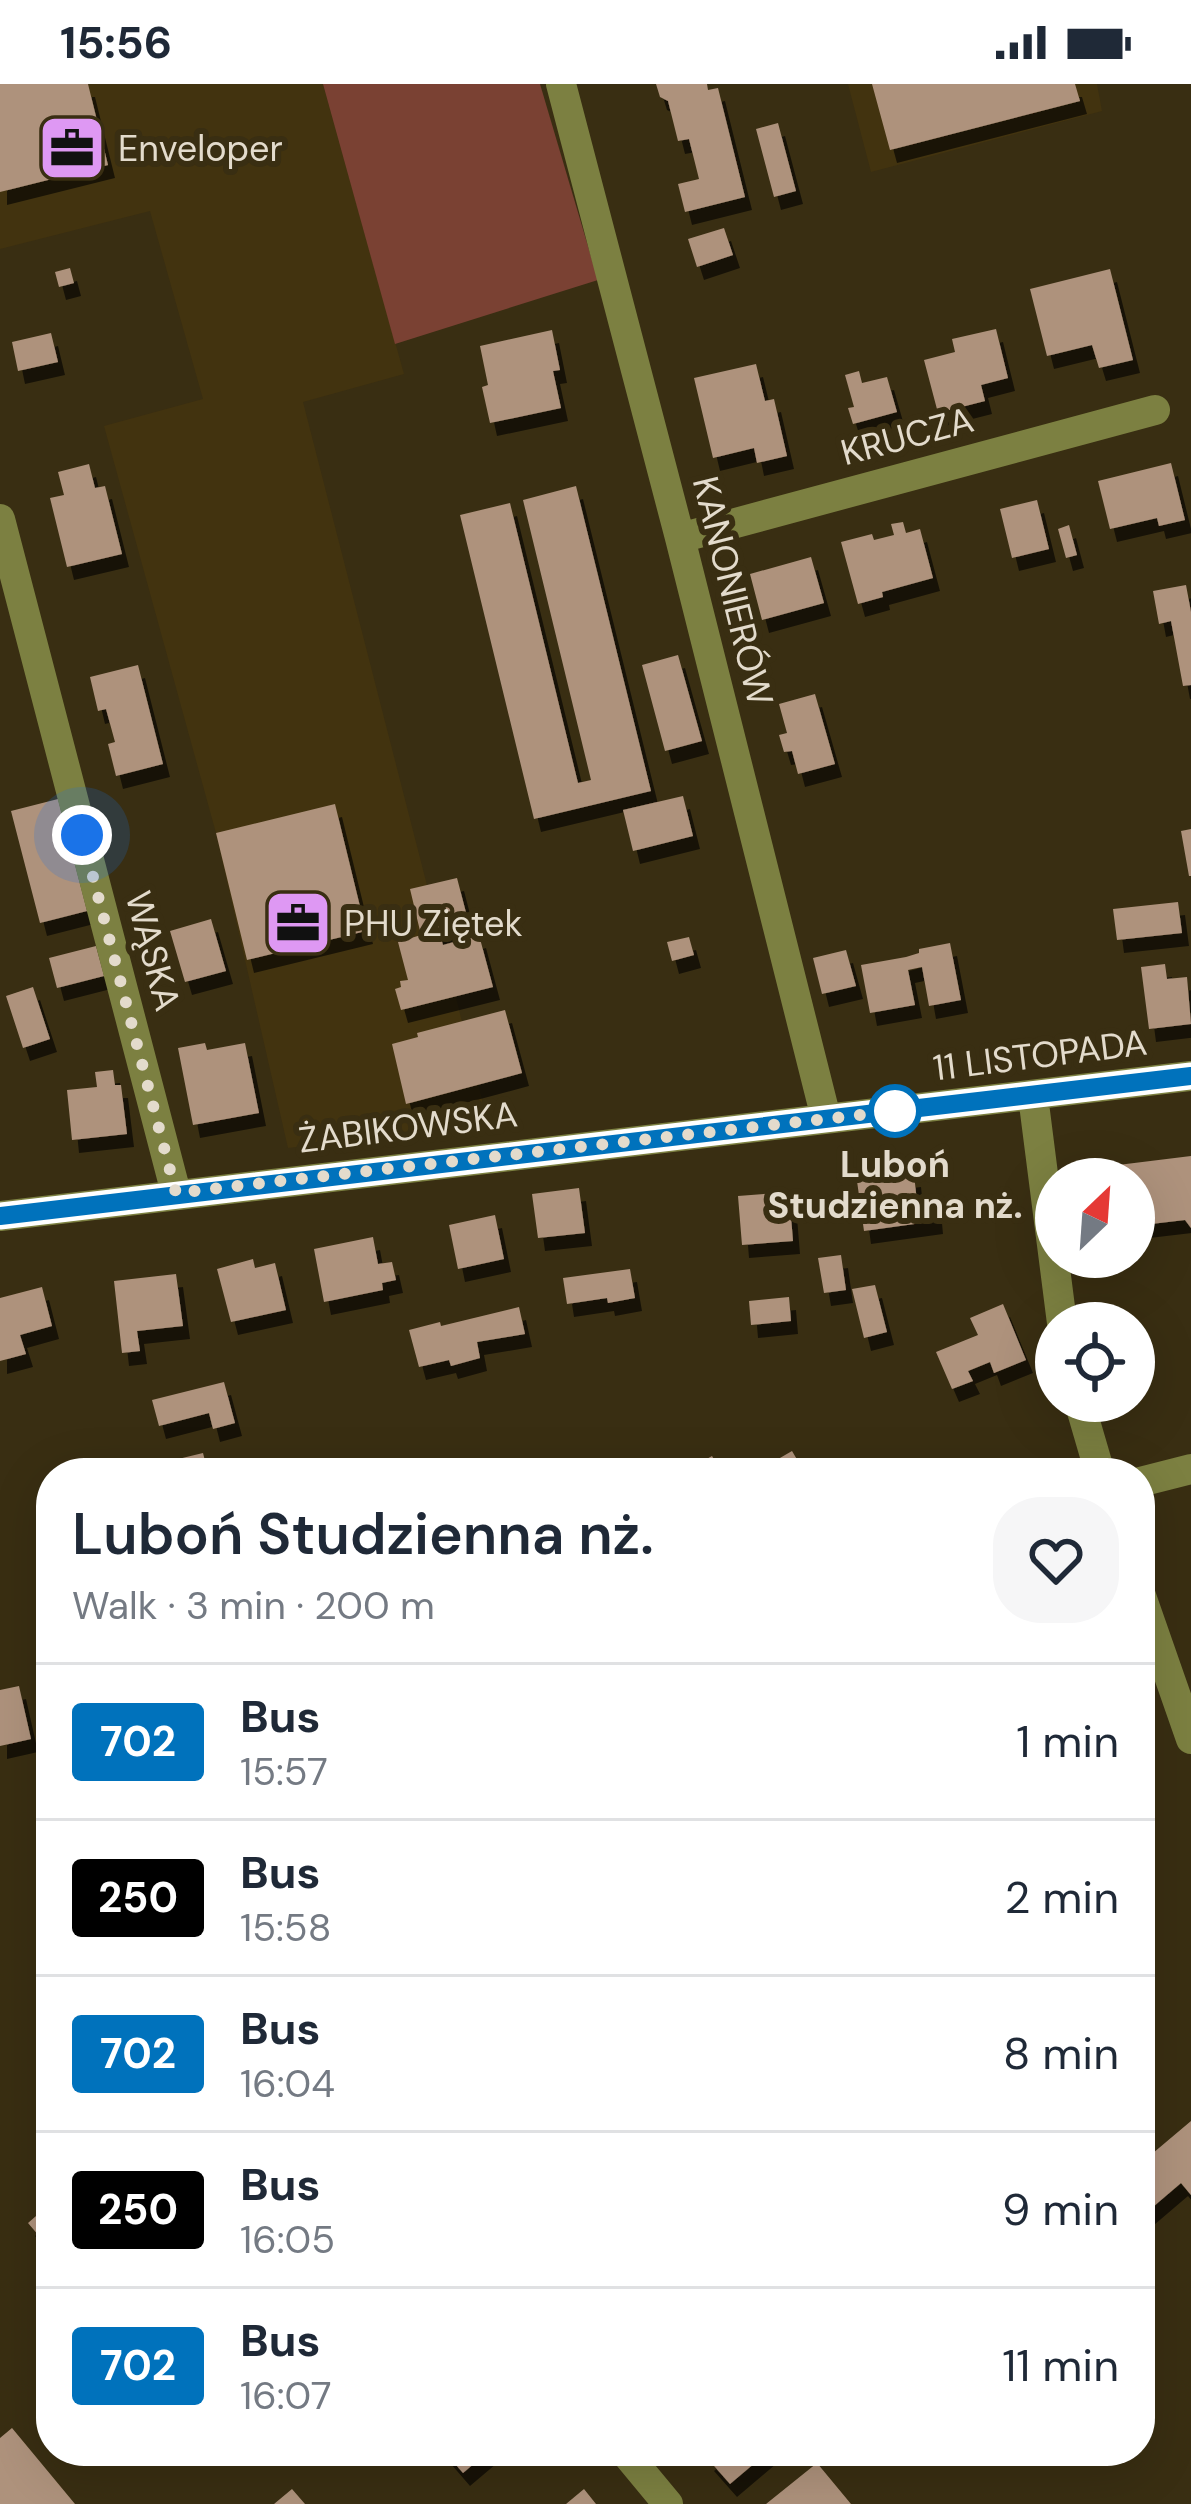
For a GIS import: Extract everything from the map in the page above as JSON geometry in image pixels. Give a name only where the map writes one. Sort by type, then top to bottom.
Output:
[{"type":"street","name":"KANONIERÓW","points":[[561,84],[826,1118]]},
{"type":"street","name":"KRUCZA","points":[[680,538],[1155,410]]},
{"type":"street","name":"WĄSKA","points":[[0,519],[176,1193]]},
{"type":"street","name":"11 LISTOPADA","points":[[826,1118],[1191,1076]]},
{"type":"street","points":[[1033,1096],[1059,1302]]},
{"type":"street","name":"ŻABIKOWSKA","points":[[0,1216],[826,1118]]},
{"type":"street","points":[[1085,1422],[1096,1458]]},
{"type":"street","points":[[1155,1477],[1191,1469]]},
{"type":"street","points":[[1155,1636],[1191,1739]]},
{"type":"street","points":[[636,2466],[668,2504]]},
{"type":"shaded area","name":"PHU Ziętek","points":[[0,84],[323,84],[404,374],[303,402],[488,1123],[288,1148],[216,833],[104,426],[203,399],[150,211],[0,249]]},
{"type":"shaded area","points":[[323,84],[540,84],[598,280],[395,344]]},
{"type":"shaded area","points":[[848,84],[1097,84],[1102,111],[871,172]]},
{"type":"building","points":[[0,84],[88,84],[108,165],[0,192]]},
{"type":"building","points":[[656,84],[718,88],[745,197],[685,212],[678,184],[699,179],[689,139],[678,141],[668,101],[660,97]]},
{"type":"building","points":[[872,84],[1075,84],[1080,101],[890,150]]},
{"type":"building","points":[[778,123],[796,191],[774,197],[756,129]]},
{"type":"building","points":[[724,228],[733,255],[697,267],[688,239]]},
{"type":"building","points":[[70,268],[74,283],[59,287],[55,272]]},
{"type":"building","points":[[1110,269],[1133,360],[1099,368],[1092,345],[1047,356],[1030,289]]},
{"type":"building","points":[[996,329],[1008,378],[981,385],[985,401],[938,413],[924,360],[955,352],[952,339]]},
{"type":"building","points":[[552,330],[560,370],[553,371],[561,408],[490,423],[480,346]]},
{"type":"building","points":[[51,333],[58,362],[18,371],[12,342]]},
{"type":"building","points":[[756,364],[765,401],[774,399],[787,456],[757,463],[754,448],[713,458],[694,378]]},
{"type":"building","points":[[859,371],[862,383],[887,377],[897,412],[853,424],[848,408],[854,407],[845,375]]},
{"type":"building","points":[[1171,463],[1185,520],[1159,526],[1157,518],[1110,529],[1098,481]]},
{"type":"building","points":[[89,464],[95,488],[105,486],[122,554],[67,567],[50,498],[64,495],[58,472]]},
{"type":"building","points":[[576,486],[651,791],[534,819],[460,515],[510,503],[578,783],[591,780],[523,500]]},
{"type":"building","points":[[1037,500],[1049,549],[1012,558],[1000,509]]},
{"type":"building","points":[[903,522],[906,533],[920,529],[933,578],[858,604],[841,542],[872,534],[874,540],[894,535],[891,524]]},
{"type":"building","points":[[1069,525],[1077,555],[1066,558],[1058,529]]},
{"type":"building","points":[[811,557],[824,603],[762,620],[750,574]]},
{"type":"building","points":[[1186,585],[1191,612],[1191,685],[1183,686],[1171,621],[1159,624],[1153,591]]},
{"type":"building","points":[[678,655],[702,741],[665,751],[642,665]]},
{"type":"building","points":[[138,665],[163,764],[116,776],[108,744],[115,742],[106,709],[98,711],[90,677]]},
{"type":"building","points":[[815,694],[835,764],[798,774],[792,751],[784,752],[779,735],[787,733],[779,704]]},
{"type":"building","points":[[683,796],[693,836],[633,851],[623,810]]},
{"type":"building","points":[[58,799],[87,911],[40,923],[11,811]]},
{"type":"building","points":[[335,804],[366,931],[247,960],[216,833]]},
{"type":"building","points":[[1191,829],[1191,876],[1189,876],[1181,831]]},
{"type":"building","points":[[457,878],[469,924],[439,931],[443,945],[479,935],[493,987],[401,1010],[395,989],[401,987],[400,981],[408,980],[398,942],[421,935],[410,889]]},
{"type":"building","points":[[1178,902],[1182,933],[1117,940],[1113,909]]},
{"type":"building","points":[[211,919],[226,971],[185,982],[170,931]]},
{"type":"building","points":[[689,937],[694,955],[672,961],[667,942]]},
{"type":"building","points":[[950,943],[961,1000],[929,1006],[922,967],[908,970],[915,1005],[870,1013],[861,965]]},
{"type":"building","points":[[96,946],[104,976],[57,988],[49,958]]},
{"type":"building","points":[[846,950],[856,986],[822,994],[813,958]]},
{"type":"building","points":[[1165,964],[1167,979],[1187,977],[1191,1024],[1149,1029],[1141,967]]},
{"type":"building","points":[[33,987],[50,1039],[23,1048],[6,996]]},
{"type":"building","points":[[505,1010],[522,1073],[406,1104],[392,1044]]},
{"type":"building","points":[[205,1043],[207,1050],[245,1043],[259,1113],[193,1125],[178,1048]]},
{"type":"building","points":[[113,1070],[115,1085],[121,1085],[127,1134],[72,1140],[67,1090],[97,1087],[95,1072]]},
{"type":"building","points":[[1191,1156],[1191,1228],[1185,1220],[1155,1224],[1155,1160]]},
{"type":"building","points":[[914,1174],[917,1202],[934,1199],[936,1221],[864,1231],[857,1181]]},
{"type":"building","points":[[579,1188],[585,1233],[538,1238],[532,1194]]},
{"type":"building","points":[[789,1192],[793,1241],[742,1245],[738,1196]]},
{"type":"building","points":[[495,1215],[504,1259],[458,1269],[449,1225]]},
{"type":"building","points":[[373,1237],[378,1264],[392,1262],[396,1280],[382,1283],[383,1290],[324,1302],[314,1249]]},
{"type":"building","points":[[841,1255],[846,1290],[824,1293],[818,1258]]},
{"type":"building","points":[[253,1259],[255,1268],[275,1263],[286,1310],[231,1322],[217,1269]]},
{"type":"building","points":[[630,1269],[635,1298],[567,1304],[563,1278]]},
{"type":"building","points":[[176,1274],[183,1326],[137,1331],[140,1351],[122,1353],[114,1281]]},
{"type":"building","points":[[875,1285],[887,1332],[864,1338],[852,1289]]},
{"type":"building","points":[[42,1287],[52,1326],[20,1335],[26,1354],[0,1361],[0,1298]]},
{"type":"building","points":[[789,1297],[791,1321],[751,1325],[749,1301]]},
{"type":"building","points":[[1003,1304],[1026,1360],[994,1373],[990,1362],[968,1371],[973,1381],[952,1389],[936,1352],[978,1335],[970,1318]]},
{"type":"building","points":[[519,1307],[525,1334],[477,1342],[480,1358],[451,1366],[449,1360],[419,1367],[409,1330]]},
{"type":"building","points":[[224,1382],[235,1423],[213,1429],[209,1413],[159,1426],[152,1400]]},
{"type":"building","points":[[19,1686],[31,1739],[0,1746],[0,1690]]},
{"type":"building","points":[[1191,2121],[1191,2195],[1181,2183],[1155,2205],[1155,2151]]},
{"type":"building","points":[[12,2428],[36,2457],[36,2466],[44,2466],[75,2504],[0,2504],[0,2438]]},
{"type":"building","points":[[714,2466],[751,2466],[730,2484]]},
{"type":"building","points":[[813,2466],[819,2466],[851,2504],[766,2504]]},
{"type":"building","points":[[292,2489],[305,2504],[274,2504]]},
{"type":"building","points":[[584,2489],[596,2504],[566,2504]]},
{"type":"bus line","name":"702","points":[[0,1216],[1191,1076]]},
{"type":"place","name":"Enveloper","points":[[72,148]]},
{"type":"place","name":"PHU Ziętek","points":[[298,923]]},
{"type":"place","name":"Luboń Studzienna nż.","points":[[895,1111]]},
{"type":"route","points":[[82,835],[176,1193],[895,1111]]}]
